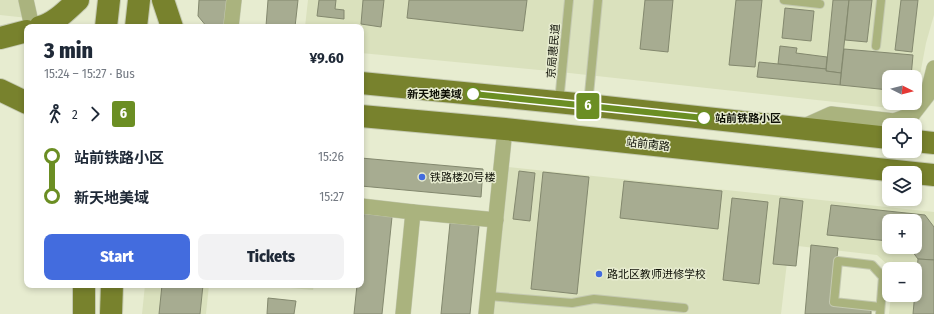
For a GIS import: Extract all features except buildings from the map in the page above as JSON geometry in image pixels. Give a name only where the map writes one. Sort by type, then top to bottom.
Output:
[{"type":"main road","points":[[48,24],[60,16],[78,0]]},
{"type":"main road","points":[[106,24],[109,0]]},
{"type":"main road","points":[[136,24],[139,0]]},
{"type":"main road","points":[[163,0],[171,24]]},
{"type":"main road","points":[[0,38],[24,32]]},
{"type":"main road","points":[[0,43],[24,45]]},
{"type":"main road","points":[[0,82],[24,85]]},
{"type":"main road","points":[[364,83],[588,105],[882,137]]},
{"type":"main road","points":[[0,90],[24,102]]},
{"type":"main road","name":"站前南路","points":[[364,116],[505,129],[934,175]]},
{"type":"main road","points":[[922,142],[934,143]]},
{"type":"main road","points":[[84,288],[84,314]]},
{"type":"main road","points":[[112,288],[113,314]]},
{"type":"street","points":[[26,0],[31,24]]},
{"type":"street","points":[[231,24],[234,0]]},
{"type":"street","points":[[799,128],[831,114],[894,121],[913,114],[928,96],[934,68]]},
{"type":"street","points":[[486,314],[505,129]]},
{"type":"street","points":[[364,206],[496,220]]},
{"type":"street","points":[[403,314],[413,212]]},
{"type":"lane","name":"京局惠民道","points":[[559,103],[569,0]]},
{"type":"lane","points":[[588,105],[598,0]]},
{"type":"lane","points":[[784,0],[820,4]]},
{"type":"lane","points":[[876,46],[881,0]]},
{"type":"lane","points":[[838,261],[872,265],[884,278],[880,311],[834,302],[838,261]]},
{"type":"lane","points":[[488,296],[572,303],[594,299],[684,308]]},
{"type":"shaded area","points":[[0,0],[22,0],[28,18],[0,15]]},
{"type":"shaded area","points":[[308,0],[934,0],[934,15],[926,43],[921,70],[882,70],[882,107],[560,72],[364,53],[364,24],[305,24]]},
{"type":"shaded area","points":[[507,167],[934,212],[934,314],[889,314],[890,302],[922,302],[922,262],[884,262],[877,255],[789,245],[781,314],[491,314]]},
{"type":"shaded area","points":[[145,288],[209,288],[206,314],[142,314]]},
{"type":"shaded area","points":[[291,288],[313,288],[313,290]]},
{"type":"bus line","name":"6","points":[[473,94],[704,118]]},
{"type":"place","name":"新天地美域","points":[[473,94]]},
{"type":"place","name":"站前铁路小区","points":[[704,118]]},
{"type":"place","name":"铁路楼20号楼","points":[[422,177]]},
{"type":"place","name":"路北区教师进修学校","points":[[599,274]]}]
